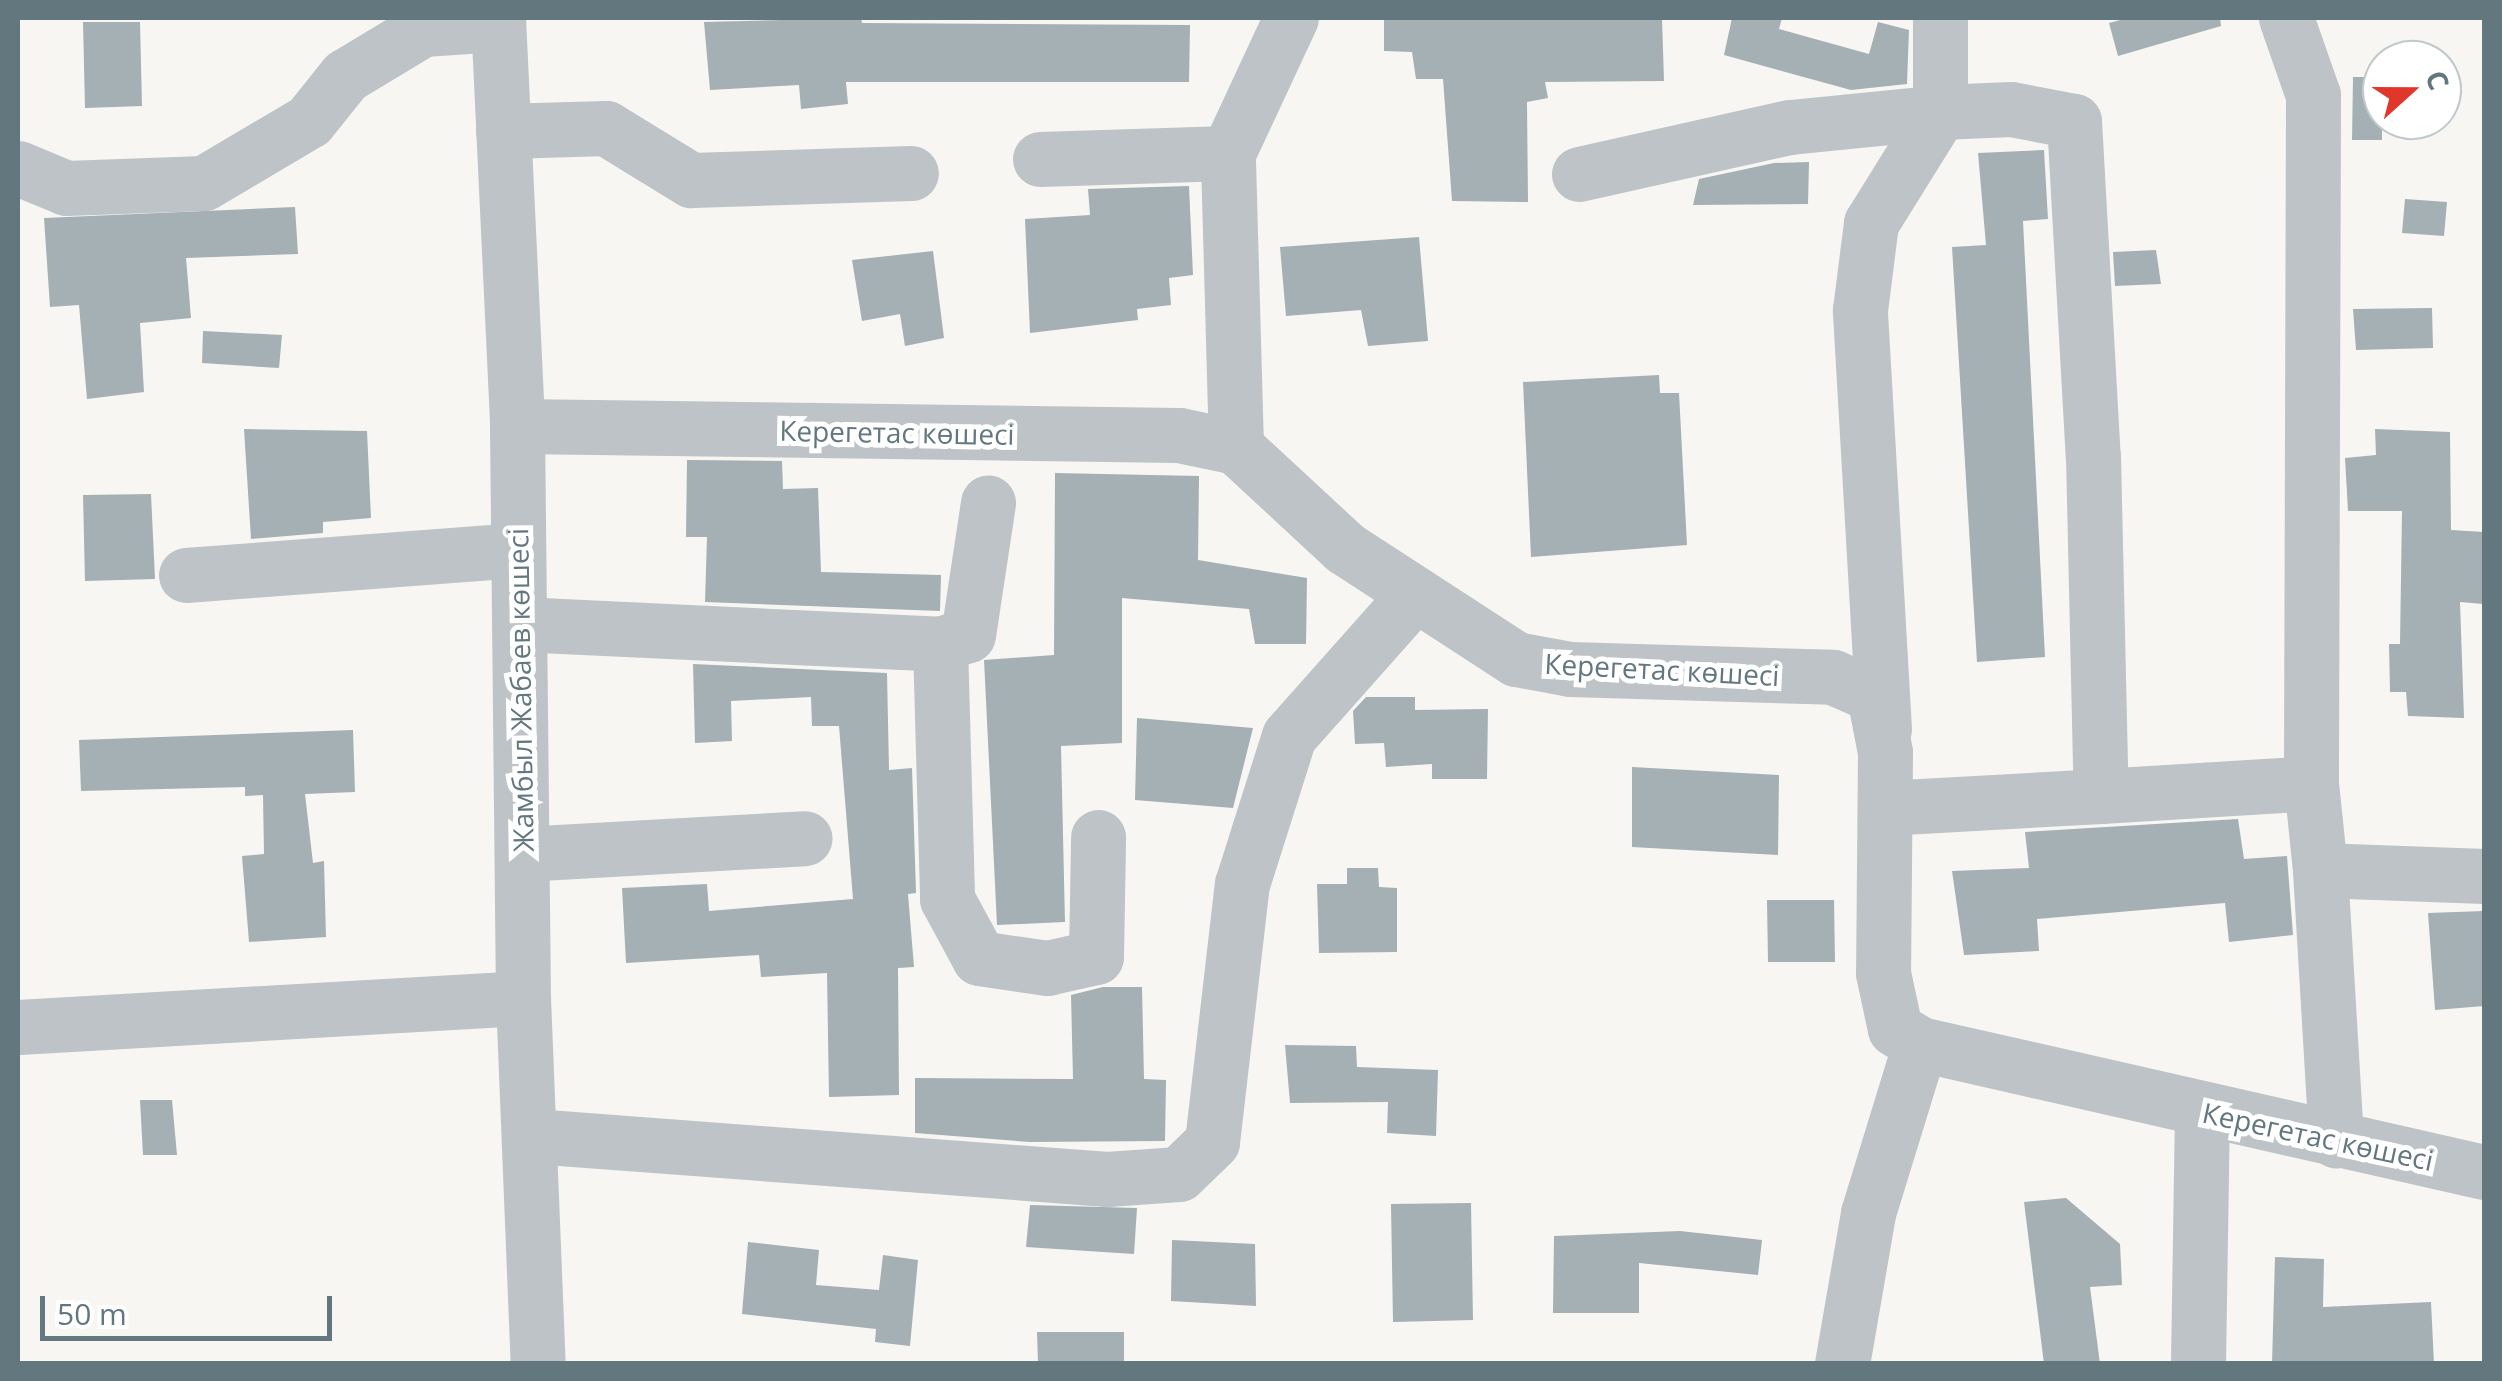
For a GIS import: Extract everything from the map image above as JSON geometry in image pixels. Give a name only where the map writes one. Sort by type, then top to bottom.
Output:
[{"type":"street","points":[[1236,447],[1228,153],[1291,18]]},
{"type":"street","points":[[1885,752],[1860,310],[1871,223],[1940,112],[1940,18]]},
{"type":"street","points":[[2286,18],[2313,95],[2311,783],[2336,1140]]},
{"type":"street","points":[[18,168],[66,188],[204,183],[308,120],[345,76],[422,29],[498,21]]},
{"type":"street","name":"Жамбыл Жабаев көшесі","points":[[498,21],[517,426],[523,998],[533,1136],[538,1364]]},
{"type":"street","points":[[1578,174],[1790,127],[2011,108],[2074,121],[2093,456],[2101,796]]},
{"type":"street","points":[[503,131],[606,128],[691,180],[911,173]]},
{"type":"street","points":[[1040,159],[1228,153]]},
{"type":"street","name":"Керегетас көшесі","points":[[517,426],[1179,434],[1236,447],[1345,548],[1516,659],[1570,669],[1832,676],[1874,695],[1885,752],[1883,973],[1895,1029],[1920,1044],[2484,1172]]},
{"type":"street","points":[[519,624],[940,644],[968,635],[988,503]]},
{"type":"street","points":[[186,576],[518,550]]},
{"type":"street","points":[[533,1136],[1028,1174],[1179,1174],[1212,1142],[1242,884],[1289,736],[1415,594]]},
{"type":"street","points":[[940,644],[947,899],[979,958],[1047,968],[1096,957],[1098,837]]},
{"type":"street","points":[[1885,808],[2311,783]]},
{"type":"street","points":[[522,854],[805,838]]},
{"type":"street","points":[[2320,870],[2484,876]]},
{"type":"street","points":[[18,1027],[523,998]]},
{"type":"street","points":[[1842,1364],[1868,1213],[1920,1044]]},
{"type":"street","points":[[2198,1364],[2202,1110]]},
{"type":"building","points":[[861,18],[862,23],[1190,25],[1189,82],[846,82],[848,104],[801,109],[799,85],[710,90],[704,22]]},
{"type":"building","points":[[1384,18],[1662,18],[1664,81],[1545,82],[1548,98],[1527,102],[1528,202],[1452,201],[1443,79],[1416,79],[1412,52],[1384,51]]},
{"type":"building","points":[[1732,18],[1782,18],[1779,29],[1869,54],[1878,22],[1909,30],[1907,84],[1851,90],[1724,55]]},
{"type":"building","points":[[2128,18],[2220,18],[2221,26],[2118,56],[2109,23]]},
{"type":"building","points":[[83,22],[140,22],[142,106],[85,108]]},
{"type":"building","points":[[2353,77],[2362,77],[2362,140],[2352,140]]},
{"type":"building","points":[[2044,150],[2048,219],[2023,221],[2045,657],[1977,662],[1952,247],[1986,245],[1978,153]]},
{"type":"building","points":[[1809,162],[1808,204],[1693,205],[1699,179],[1774,163]]},
{"type":"building","points":[[1189,186],[1193,275],[1169,278],[1171,305],[1137,309],[1138,320],[1030,333],[1025,219],[1090,215],[1088,189]]},
{"type":"building","points":[[2405,199],[2447,202],[2444,236],[2402,233]]},
{"type":"building","points":[[295,207],[298,254],[186,258],[191,318],[140,323],[144,392],[87,399],[79,305],[50,307],[44,218]]},
{"type":"building","points":[[1419,237],[1428,341],[1368,346],[1361,310],[1286,316],[1280,247]]},
{"type":"building","points":[[2156,250],[2161,284],[2115,286],[2113,252]]},
{"type":"building","points":[[933,251],[944,338],[905,346],[900,314],[862,321],[852,260]]},
{"type":"building","points":[[2432,308],[2433,348],[2356,350],[2353,309]]},
{"type":"building","points":[[203,331],[282,335],[279,368],[202,363]]},
{"type":"building","points":[[1659,375],[1660,393],[1679,393],[1687,545],[1531,557],[1523,382]]},
{"type":"building","points":[[244,429],[367,431],[371,518],[323,522],[323,533],[251,539]]},
{"type":"building","points":[[2375,429],[2450,432],[2451,530],[2484,532],[2483,604],[2460,602],[2464,718],[2408,716],[2406,692],[2390,692],[2389,644],[2400,644],[2402,511],[2348,511],[2345,458],[2376,455]]},
{"type":"building","points":[[687,460],[782,461],[783,489],[818,488],[821,572],[941,575],[940,611],[705,602],[707,537],[686,537]]},
{"type":"building","points":[[1055,473],[1199,476],[1198,560],[1307,578],[1306,644],[1255,644],[1249,609],[1122,598],[1122,743],[1061,746],[1065,922],[997,925],[984,660],[1054,655]]},
{"type":"building","points":[[151,494],[155,579],[85,581],[83,495]]},
{"type":"building","points":[[693,664],[887,673],[889,770],[912,768],[916,893],[908,894],[914,967],[898,968],[899,1095],[829,1097],[827,973],[761,977],[759,955],[626,963],[622,888],[707,884],[709,911],[853,899],[839,726],[812,726],[811,697],[731,701],[732,741],[695,743]]},
{"type":"building","points":[[1366,697],[1415,697],[1415,710],[1488,709],[1487,779],[1432,779],[1432,764],[1386,767],[1384,743],[1355,744],[1353,711]]},
{"type":"building","points":[[1137,718],[1253,728],[1233,808],[1135,800]]},
{"type":"building","points":[[353,730],[355,792],[305,794],[313,863],[324,861],[326,937],[249,942],[242,856],[264,854],[263,795],[245,796],[245,787],[81,791],[79,740]]},
{"type":"building","points":[[1632,767],[1779,775],[1778,855],[1632,847]]},
{"type":"building","points":[[2238,819],[2244,859],[2287,856],[2293,935],[2229,942],[2225,903],[2037,919],[2039,951],[1964,955],[1952,871],[2029,868],[2025,832]]},
{"type":"building","points":[[1347,868],[1378,868],[1379,887],[1397,888],[1397,952],[1319,953],[1317,884],[1347,884]]},
{"type":"building","points":[[1767,900],[1834,900],[1835,962],[1768,962]]},
{"type":"building","points":[[2484,911],[2484,1006],[2435,1010],[2428,913]]},
{"type":"building","points":[[1103,987],[1142,987],[1144,1079],[1166,1080],[1165,1141],[1030,1142],[915,1133],[915,1078],[1073,1079],[1071,995]]},
{"type":"building","points":[[1285,1045],[1356,1046],[1357,1067],[1438,1070],[1436,1136],[1387,1133],[1388,1102],[1290,1103]]},
{"type":"building","points":[[140,1100],[172,1100],[177,1155],[143,1155]]},
{"type":"building","points":[[2066,1198],[2120,1244],[2122,1285],[2090,1287],[2100,1364],[2044,1364],[2024,1202]]},
{"type":"building","points":[[1471,1203],[1473,1320],[1393,1322],[1391,1204]]},
{"type":"building","points":[[1030,1205],[1137,1208],[1134,1254],[1026,1247]]},
{"type":"building","points":[[1680,1231],[1762,1240],[1758,1275],[1639,1263],[1639,1313],[1553,1313],[1554,1236]]},
{"type":"building","points":[[1172,1240],[1255,1244],[1256,1306],[1171,1301]]},
{"type":"building","points":[[748,1242],[819,1250],[816,1285],[879,1290],[883,1255],[918,1260],[910,1346],[875,1342],[876,1329],[742,1314]]},
{"type":"building","points":[[2275,1257],[2324,1259],[2323,1307],[2431,1302],[2434,1364],[2272,1364]]},
{"type":"building","points":[[1037,1332],[1124,1332],[1124,1364],[1038,1364]]}]
